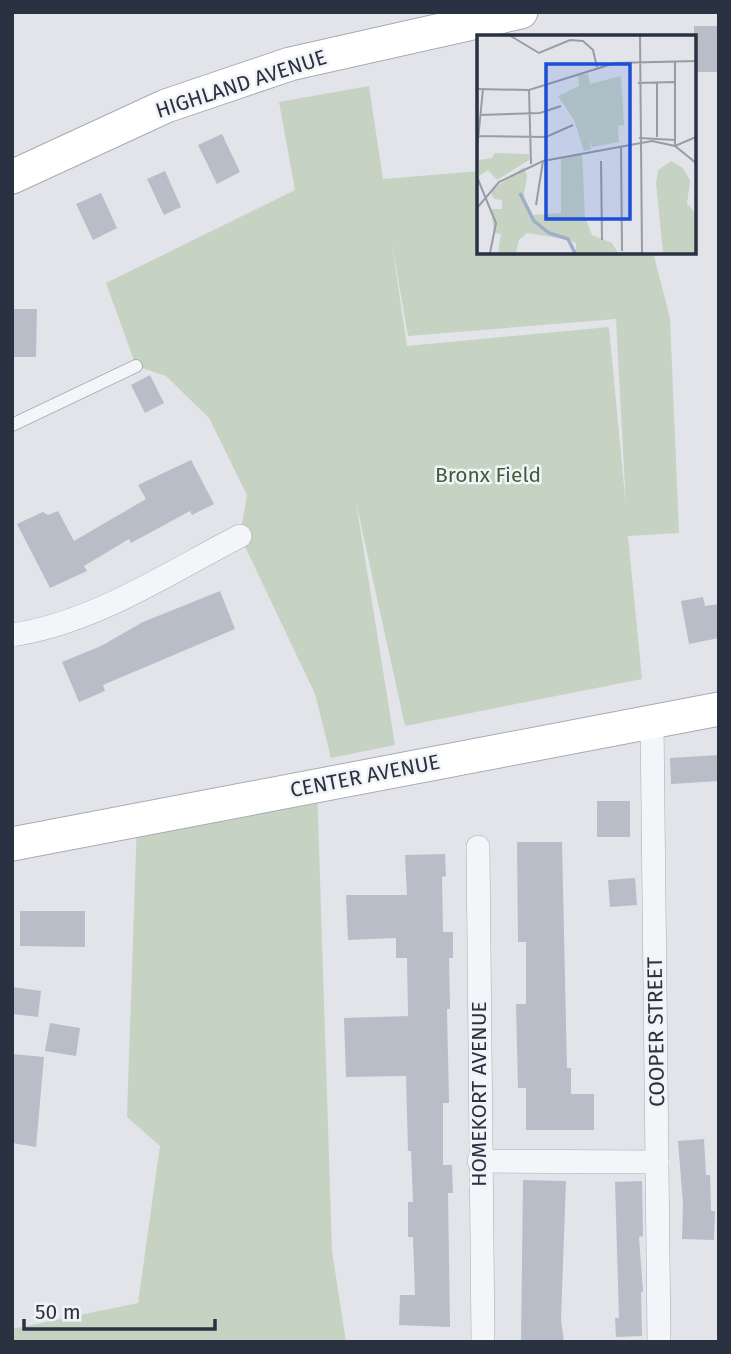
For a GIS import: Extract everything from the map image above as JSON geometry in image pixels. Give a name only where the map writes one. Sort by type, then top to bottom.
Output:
[{"type":"street","name":"HIGHLAND AVENUE","points":[[12,177],[166,106],[290,64],[449,20],[521,12]]},
{"type":"street","points":[[12,635],[41,630],[81,617],[240,536]]},
{"type":"street","name":"CENTER AVENUE","points":[[12,844],[719,709]]},
{"type":"street","name":"COOPER STREET","points":[[652,721],[659,1342]]},
{"type":"street","name":"HOMEKORT AVENUE","points":[[478,847],[479,1161],[483,1342]]},
{"type":"street","points":[[479,1161],[657,1162]]},
{"type":"lane","points":[[12,425],[136,366]]},
{"type":"green space","name":"Bronx Field","points":[[369,86],[383,179],[477,171],[477,254],[654,254],[670,318],[679,533],[628,536],[642,679],[405,726],[356,502],[395,745],[331,758],[315,694],[240,536],[247,495],[209,418],[166,376],[136,366],[106,283],[295,190],[279,102]],"holes":[[[391,238],[408,336],[616,319],[626,507],[609,327],[407,346]]]},
{"type":"green space","points":[[317,785],[332,1251],[346,1342],[12,1342],[12,1329],[138,1303],[160,1146],[127,1117],[137,820]]},
{"type":"building","points":[[694,26],[719,26],[719,72],[696,72]]},
{"type":"building","points":[[222,134],[240,172],[217,184],[198,145]]},
{"type":"building","points":[[165,171],[181,207],[164,215],[147,179]]},
{"type":"building","points":[[101,193],[117,228],[93,240],[76,204]]},
{"type":"building","points":[[12,309],[37,309],[36,357],[12,357]]},
{"type":"building","points":[[150,375],[164,403],[145,413],[131,385]]},
{"type":"building","points":[[191,460],[214,504],[192,515],[190,511],[131,543],[129,539],[84,566],[87,571],[50,588],[17,524],[43,512],[48,515],[58,511],[74,541],[146,499],[138,485]]},
{"type":"building","points":[[220,591],[235,629],[103,685],[105,691],[79,702],[62,662],[101,646],[143,622]]},
{"type":"building","points":[[703,597],[705,606],[719,604],[719,638],[689,644],[681,601]]},
{"type":"building","points":[[719,755],[719,781],[671,784],[670,758]]},
{"type":"building","points":[[597,801],[630,801],[630,837],[597,837]]},
{"type":"building","points":[[517,842],[562,842],[567,1068],[571,1068],[571,1094],[594,1094],[594,1130],[526,1130],[526,1088],[518,1088],[516,1004],[526,1004],[526,942],[518,942]]},
{"type":"building","points":[[445,854],[446,876],[442,877],[443,932],[453,932],[453,958],[449,958],[450,1009],[447,1009],[449,1103],[443,1103],[443,1165],[452,1165],[453,1193],[448,1193],[450,1327],[399,1325],[400,1295],[415,1295],[413,1237],[408,1237],[408,1202],[413,1202],[411,1151],[408,1151],[406,1076],[346,1077],[344,1018],[408,1016],[407,958],[396,958],[396,938],[348,940],[346,895],[407,895],[405,855]]},
{"type":"building","points":[[635,878],[637,905],[610,907],[608,880]]},
{"type":"building","points":[[20,911],[85,911],[85,947],[20,946]]},
{"type":"building","points":[[12,987],[41,991],[38,1017],[12,1014]]},
{"type":"building","points":[[50,1023],[80,1028],[76,1056],[45,1051]]},
{"type":"building","points":[[12,1054],[44,1057],[36,1147],[12,1143]]},
{"type":"building","points":[[704,1139],[706,1175],[710,1175],[711,1211],[715,1211],[714,1240],[682,1239],[683,1204],[678,1141]]},
{"type":"building","points":[[523,1180],[566,1181],[561,1319],[564,1342],[521,1342]]},
{"type":"building","points":[[642,1181],[643,1236],[639,1237],[643,1292],[642,1336],[616,1337],[615,1318],[619,1318],[615,1182]]}]
